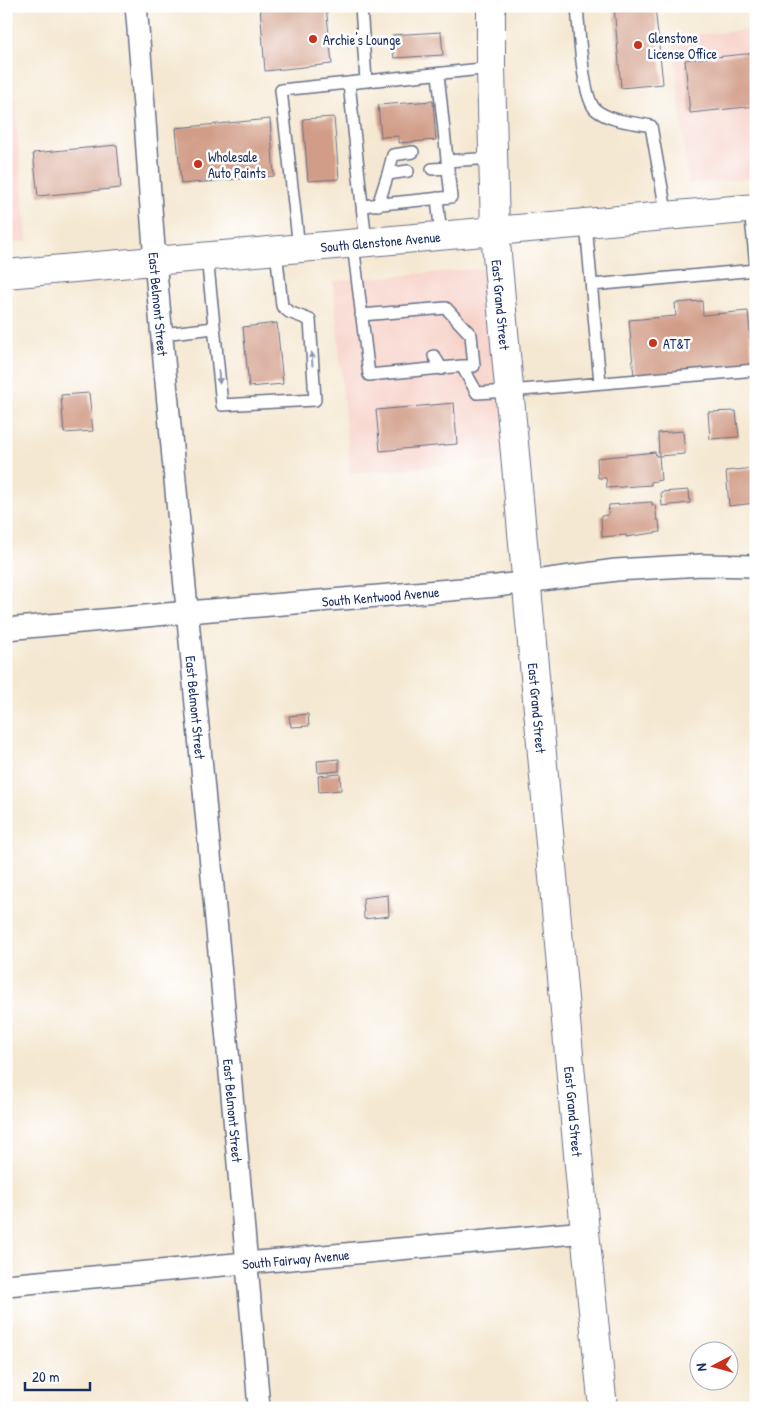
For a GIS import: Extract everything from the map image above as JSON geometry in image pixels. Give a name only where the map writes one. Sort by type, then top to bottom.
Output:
[{"type":"main road","name":"East Grand Street","points":[[492,6],[491,68],[495,232],[585,1232],[603,1408]]},
{"type":"main road","name":"South Glenstone Avenue","points":[[6,274],[753,209]]},
{"type":"street","name":"East Belmont Street","points":[[136,6],[155,260],[259,1408]]},
{"type":"street","name":"South Kentwood Avenue","points":[[6,629],[526,583],[573,575],[642,568],[702,565],[756,566]]},
{"type":"street","name":"South Fairway Avenue","points":[[6,1285],[585,1232]]},
{"type":"lane","points":[[362,6],[366,81]]},
{"type":"lane","points":[[577,6],[586,92],[595,110],[613,119],[651,126],[667,216]]},
{"type":"lane","points":[[207,256],[222,405],[315,400],[310,320],[289,312],[282,306],[288,249],[281,90],[491,68]]},
{"type":"lane","points":[[362,206],[451,197],[444,158],[438,74]]},
{"type":"lane","points":[[349,83],[362,206],[359,243],[361,315],[369,375],[474,366],[471,335],[446,308],[407,314],[361,315]]},
{"type":"lane","points":[[378,205],[393,154],[413,152]]},
{"type":"lane","points":[[432,169],[444,158],[493,158]]},
{"type":"lane","points":[[388,174],[408,171]]},
{"type":"lane","points":[[437,198],[441,236]]},
{"type":"lane","points":[[592,285],[756,268],[753,209]]},
{"type":"lane","points":[[586,224],[600,383]]},
{"type":"lane","points":[[162,334],[214,328]]},
{"type":"lane","points":[[434,356],[442,369]]},
{"type":"lane","points":[[462,366],[478,393],[756,370]]},
{"type":"shaded area","points":[[6,6],[27,241],[6,243]]},
{"type":"shaded area","points":[[756,29],[756,178],[688,184],[673,37]]},
{"type":"shaded area","points":[[477,269],[486,271],[508,460],[350,473],[333,281]]},
{"type":"building","points":[[260,6],[326,6],[332,64],[265,71]]},
{"type":"building","name":"Glenstone License Office","points":[[614,6],[655,6],[663,84],[621,88]]},
{"type":"building","points":[[441,32],[443,55],[394,58],[392,35]]},
{"type":"building","points":[[756,53],[756,106],[690,113],[685,60]]},
{"type":"building","points":[[433,101],[436,140],[399,143],[399,136],[381,137],[378,105]]},
{"type":"building","points":[[334,117],[339,179],[308,181],[303,119]]},
{"type":"building","points":[[270,119],[274,176],[181,184],[176,128]]},
{"type":"building","points":[[117,145],[121,188],[38,196],[33,153]]},
{"type":"building","points":[[702,301],[703,315],[748,311],[753,367],[634,377],[629,320],[676,316],[675,303]]},
{"type":"building","points":[[277,323],[283,384],[249,387],[243,327]]},
{"type":"building","points":[[89,393],[93,431],[64,433],[61,395]]},
{"type":"building","points":[[454,403],[457,444],[380,451],[376,410]]},
{"type":"building","points":[[736,411],[739,437],[710,439],[708,412]]},
{"type":"building","points":[[683,431],[685,454],[659,456],[658,433]]},
{"type":"building","points":[[655,452],[656,456],[659,456],[661,480],[651,482],[651,485],[607,488],[606,478],[598,478],[597,458]]},
{"type":"building","points":[[753,459],[756,459],[756,503],[729,506],[726,471],[754,468]]},
{"type":"building","points":[[689,490],[690,503],[662,506],[661,492]]},
{"type":"building","points":[[652,502],[652,505],[655,505],[657,520],[659,520],[660,532],[626,537],[626,535],[602,537],[601,516],[608,515],[609,505]]},
{"type":"building","points":[[308,714],[309,726],[291,727],[289,716]]},
{"type":"building","points":[[339,759],[339,771],[318,773],[317,761]]},
{"type":"building","points":[[340,774],[341,790],[319,792],[318,776]]},
{"type":"building","points":[[388,895],[389,916],[364,919],[363,898]]},
{"type":"place","name":"Archie's Lounge","points":[[313,39]]},
{"type":"place","name":"Glenstone License Office","points":[[638,45]]},
{"type":"place","name":"Wholesale Auto Paints","points":[[198,164]]},
{"type":"place","name":"AT&T","points":[[653,343]]}]
